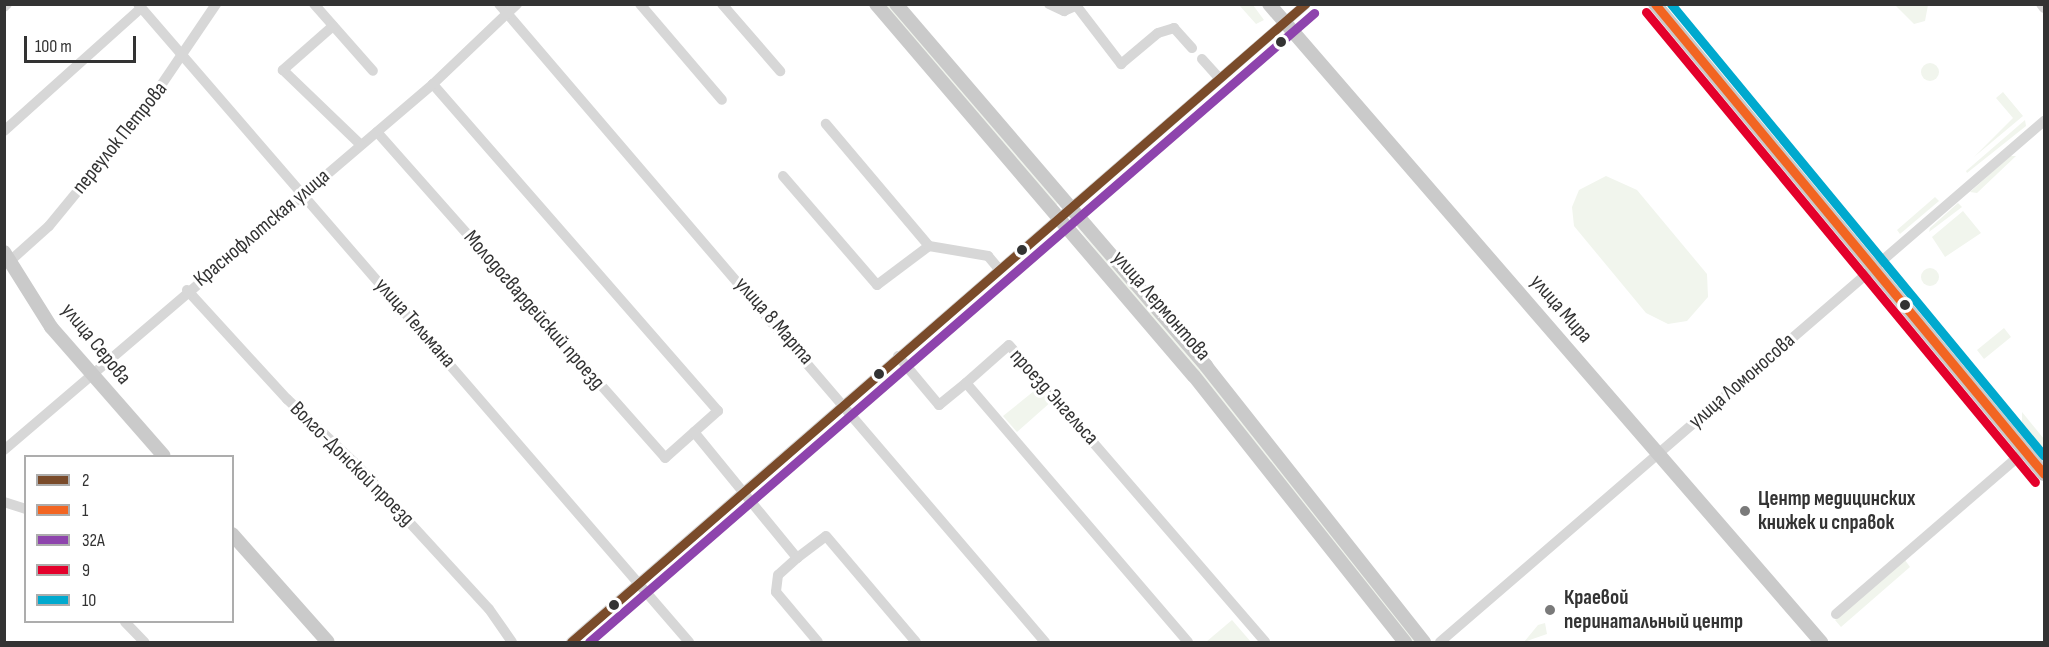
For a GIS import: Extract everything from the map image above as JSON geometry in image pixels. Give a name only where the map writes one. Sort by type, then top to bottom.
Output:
[{"type":"main road","name":"улица Лермонтова","points":[[876,4],[1266,464],[1405,642]]},
{"type":"main road","name":"улица Лермонтова","points":[[896,4],[1214,375],[1424,642]]},
{"type":"main road","name":"улица Мира","points":[[1269,4],[1821,642]]},
{"type":"main road","points":[[1655,4],[2044,474]]},
{"type":"main road","name":"улица Серова","points":[[7,257],[51,327],[163,455]]},
{"type":"main road","points":[[234,536],[328,642]]},
{"type":"street","name":"переулок Петрова","points":[[7,257],[49,226],[182,56],[216,4]]},
{"type":"street","points":[[314,4],[373,71]]},
{"type":"street","name":"улица 8 Марта","points":[[499,4],[844,403],[1045,642]]},
{"type":"street","name":"Краснофлотская улица","points":[[4,450],[93,376],[187,290],[433,84],[517,4]]},
{"type":"street","points":[[640,4],[722,100]]},
{"type":"street","points":[[722,4],[780,72]]},
{"type":"street","points":[[1049,4],[1064,11],[1074,6],[1121,64],[1158,33],[1174,28],[1192,48]]},
{"type":"street","points":[[571,642],[1069,205],[1306,4]]},
{"type":"street","points":[[2041,4],[2044,8]]},
{"type":"street","name":"улица Тельмана","points":[[140,6],[689,642]]},
{"type":"street","points":[[4,131],[140,6]]},
{"type":"street","points":[[333,26],[283,70],[361,145]]},
{"type":"street","points":[[1202,59],[1219,78]]},
{"type":"street","name":"Молодогвардейский проезд","points":[[377,132],[665,458],[718,411],[433,84]]},
{"type":"street","name":"улица Ломоносова","points":[[1440,642],[2044,120]]},
{"type":"street","points":[[826,124],[929,246],[988,256],[998,268]]},
{"type":"street","points":[[783,176],[877,285],[929,246]]},
{"type":"street","name":"Волго-Донской проезд","points":[[187,290],[355,463],[483,602],[512,642]]},
{"type":"street","name":"проезд Энгельса","points":[[966,383],[1013,345],[1264,642]]},
{"type":"street","points":[[898,356],[939,405],[966,383],[1188,642]]},
{"type":"street","points":[[694,432],[797,558]]},
{"type":"street","points":[[1836,614],[2025,451]]},
{"type":"street","points":[[4,502],[24,508]]},
{"type":"street","points":[[818,642],[776,592],[778,575],[826,536],[916,642]]},
{"type":"street","points":[[127,623],[144,642]]},
{"type":"shaded area","points":[[883,5],[889,5],[1058,204],[1056,205]]},
{"type":"shaded area","points":[[1239,5],[1253,5],[1264,20],[1256,24]]},
{"type":"shaded area","points":[[1895,5],[1928,5],[1925,21],[1914,24]]},
{"type":"shaded area","points":[[1926,63],[1934,63],[1939,68],[1937,79],[1926,81],[1921,76],[1921,68]]},
{"type":"shaded area","points":[[2003,92],[2023,116],[1974,157],[2013,118],[1996,98]]},
{"type":"shaded area","points":[[2025,120],[2026,126],[1967,173],[1966,171]]},
{"type":"shaded area","points":[[2010,156],[2016,156],[1977,193],[1970,192]]},
{"type":"shaded area","points":[[1606,176],[1637,190],[1707,274],[1708,297],[1687,321],[1668,324],[1646,313],[1574,226],[1572,207],[1579,190]]},
{"type":"shaded area","points":[[1935,197],[1939,201],[1900,234],[1897,230]]},
{"type":"shaded area","points":[[1958,203],[1962,207],[1929,232],[1930,228]]},
{"type":"shaded area","points":[[1963,211],[1981,233],[1945,257],[1932,237]]},
{"type":"shaded area","points":[[1068,216],[1202,369],[1417,642],[1412,642]]},
{"type":"shaded area","points":[[1930,268],[1937,270],[1939,277],[1937,284],[1930,286],[1923,284],[1921,277],[1923,270]]},
{"type":"shaded area","points":[[2004,328],[2011,337],[1984,359],[1977,350]]},
{"type":"shaded area","points":[[1039,387],[1052,401],[1017,432],[1003,416]]},
{"type":"shaded area","points":[[2022,412],[2044,439],[2043,453],[2022,430]]},
{"type":"shaded area","points":[[1905,560],[1910,567],[1841,627],[1835,620]]},
{"type":"shaded area","points":[[1232,620],[1251,642],[1206,642]]},
{"type":"shaded area","points":[[1545,623],[1547,634],[1524,642],[1538,625]]},
{"type":"transit line","name":"2","points":[[571,642],[1305,4]]},
{"type":"transit line","name":"1","points":[[1655,4],[2044,474]]},
{"type":"transit line","name":"10","points":[[1671,4],[2044,456]]},
{"type":"transit line","name":"9","points":[[1646,12],[2035,482]]},
{"type":"transit line","name":"32A","points":[[589,642],[1314,13]]},
{"type":"place","name":"Центр медицинских книжек и справок","points":[[1745,511]]},
{"type":"place","name":"Краевой перинатальный центр","points":[[1550,610]]}]
